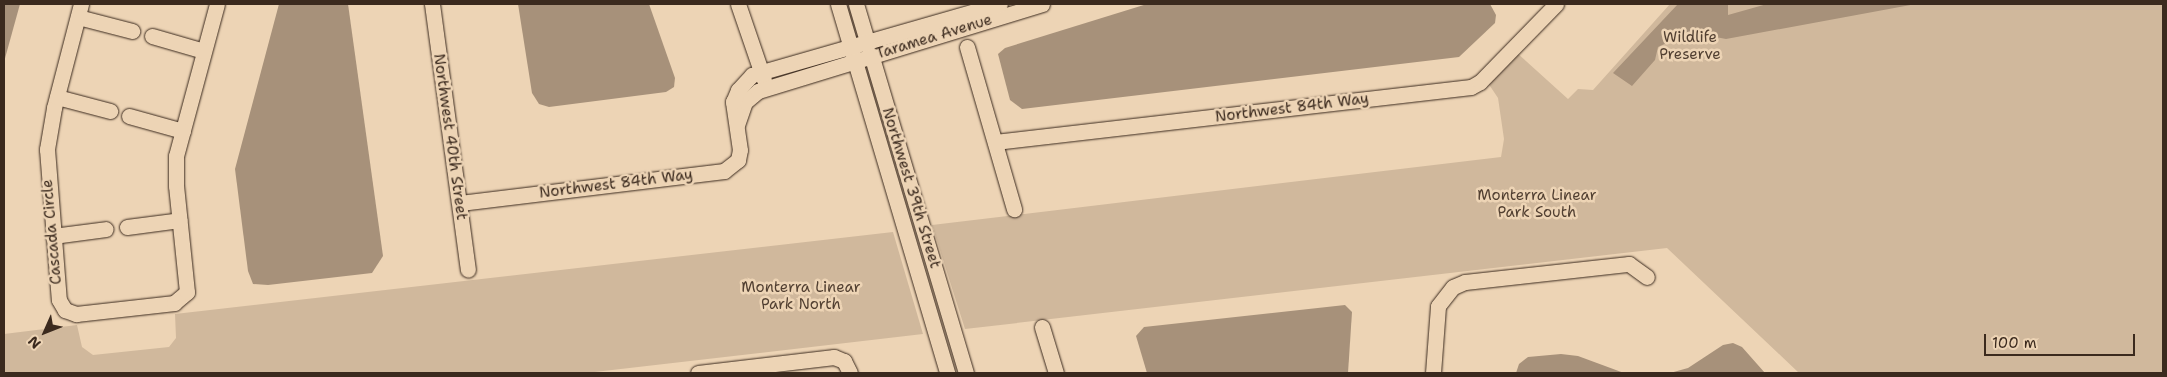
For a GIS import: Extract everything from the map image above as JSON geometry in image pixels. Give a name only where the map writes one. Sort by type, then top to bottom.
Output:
[{"type":"street","name":"Cascada Circle","points":[[80,10],[57,97],[47,149],[58,300],[70,314],[174,303],[183,297],[188,286],[180,220],[176,156],[217,4]]},
{"type":"street","name":"Northwest 40th Street","points":[[432,4],[468,270]]},
{"type":"street","points":[[738,4],[759,73],[769,88]]},
{"type":"street","name":"Northwest 39th Street","points":[[838,4],[947,373]]},
{"type":"street","name":"Northwest 39th Street","points":[[856,4],[966,373]]},
{"type":"street","name":"Taramea Avenue","points":[[736,130],[746,102],[758,92],[855,63],[870,50],[1000,4]]},
{"type":"street","name":"Taramea Avenue","points":[[759,73],[850,46],[870,50],[1042,4]]},
{"type":"street","name":"Northwest 84th Way","points":[[995,142],[1471,87],[1480,82],[1556,4]]},
{"type":"street","points":[[80,10],[132,31]]},
{"type":"street","points":[[152,36],[204,51]]},
{"type":"street","points":[[967,47],[1014,209]]},
{"type":"street","points":[[736,130],[732,107],[735,97],[744,82],[759,73]]},
{"type":"street","points":[[57,97],[110,111]]},
{"type":"street","points":[[129,116],[183,131]]},
{"type":"street","name":"Northwest 84th Way","points":[[460,202],[724,171],[738,160],[736,130]]},
{"type":"street","points":[[127,227],[180,220]]},
{"type":"street","points":[[52,236],[106,229]]},
{"type":"street","points":[[1433,373],[1438,306],[1443,295],[1465,282],[1629,264],[1647,277]]},
{"type":"street","points":[[1042,327],[1056,373]]},
{"type":"street","points":[[698,373],[834,357],[847,367]]},
{"type":"green space","points":[[1670,4],[2163,4],[2163,373],[1799,373],[1667,248],[965,329],[932,225],[1501,157],[1504,139],[1498,98],[1488,83],[1517,53],[1568,99],[1578,89],[1593,90]]},
{"type":"green space","name":"Monterra Linear Park North","points":[[893,232],[923,334],[586,373],[4,373],[4,334],[77,325],[82,347],[93,355],[169,347],[176,338],[175,314]]},
{"type":"shaded area","points":[[4,4],[20,4],[4,62]]},
{"type":"shaded area","points":[[279,4],[348,4],[383,256],[372,273],[268,285],[253,284],[248,271],[235,169]]},
{"type":"shaded area","points":[[518,4],[649,4],[675,78],[674,87],[666,92],[549,107],[539,104],[532,93]]},
{"type":"shaded area","points":[[1147,4],[1490,4],[1496,15],[1495,23],[1459,57],[1022,109],[1010,100],[998,54],[1005,48]]},
{"type":"shaded area","points":[[1678,4],[1728,4],[1728,15],[1767,4],[1916,4],[1726,39],[1690,32],[1658,47],[1655,60],[1632,86],[1613,73]]},
{"type":"shaded area","points":[[1345,305],[1352,312],[1348,373],[1147,373],[1136,336],[1144,327]]},
{"type":"shaded area","points":[[1733,343],[1742,347],[1765,373],[1670,373],[1688,368],[1723,345]]},
{"type":"shaded area","points":[[1561,354],[1578,356],[1624,373],[1516,373],[1519,364],[1528,357]]},
{"type":"park label","name":"Wildlife Preserve","points":[[1690,46]]},
{"type":"park label","name":"Monterra Linear Park South","points":[[1537,204]]}]
